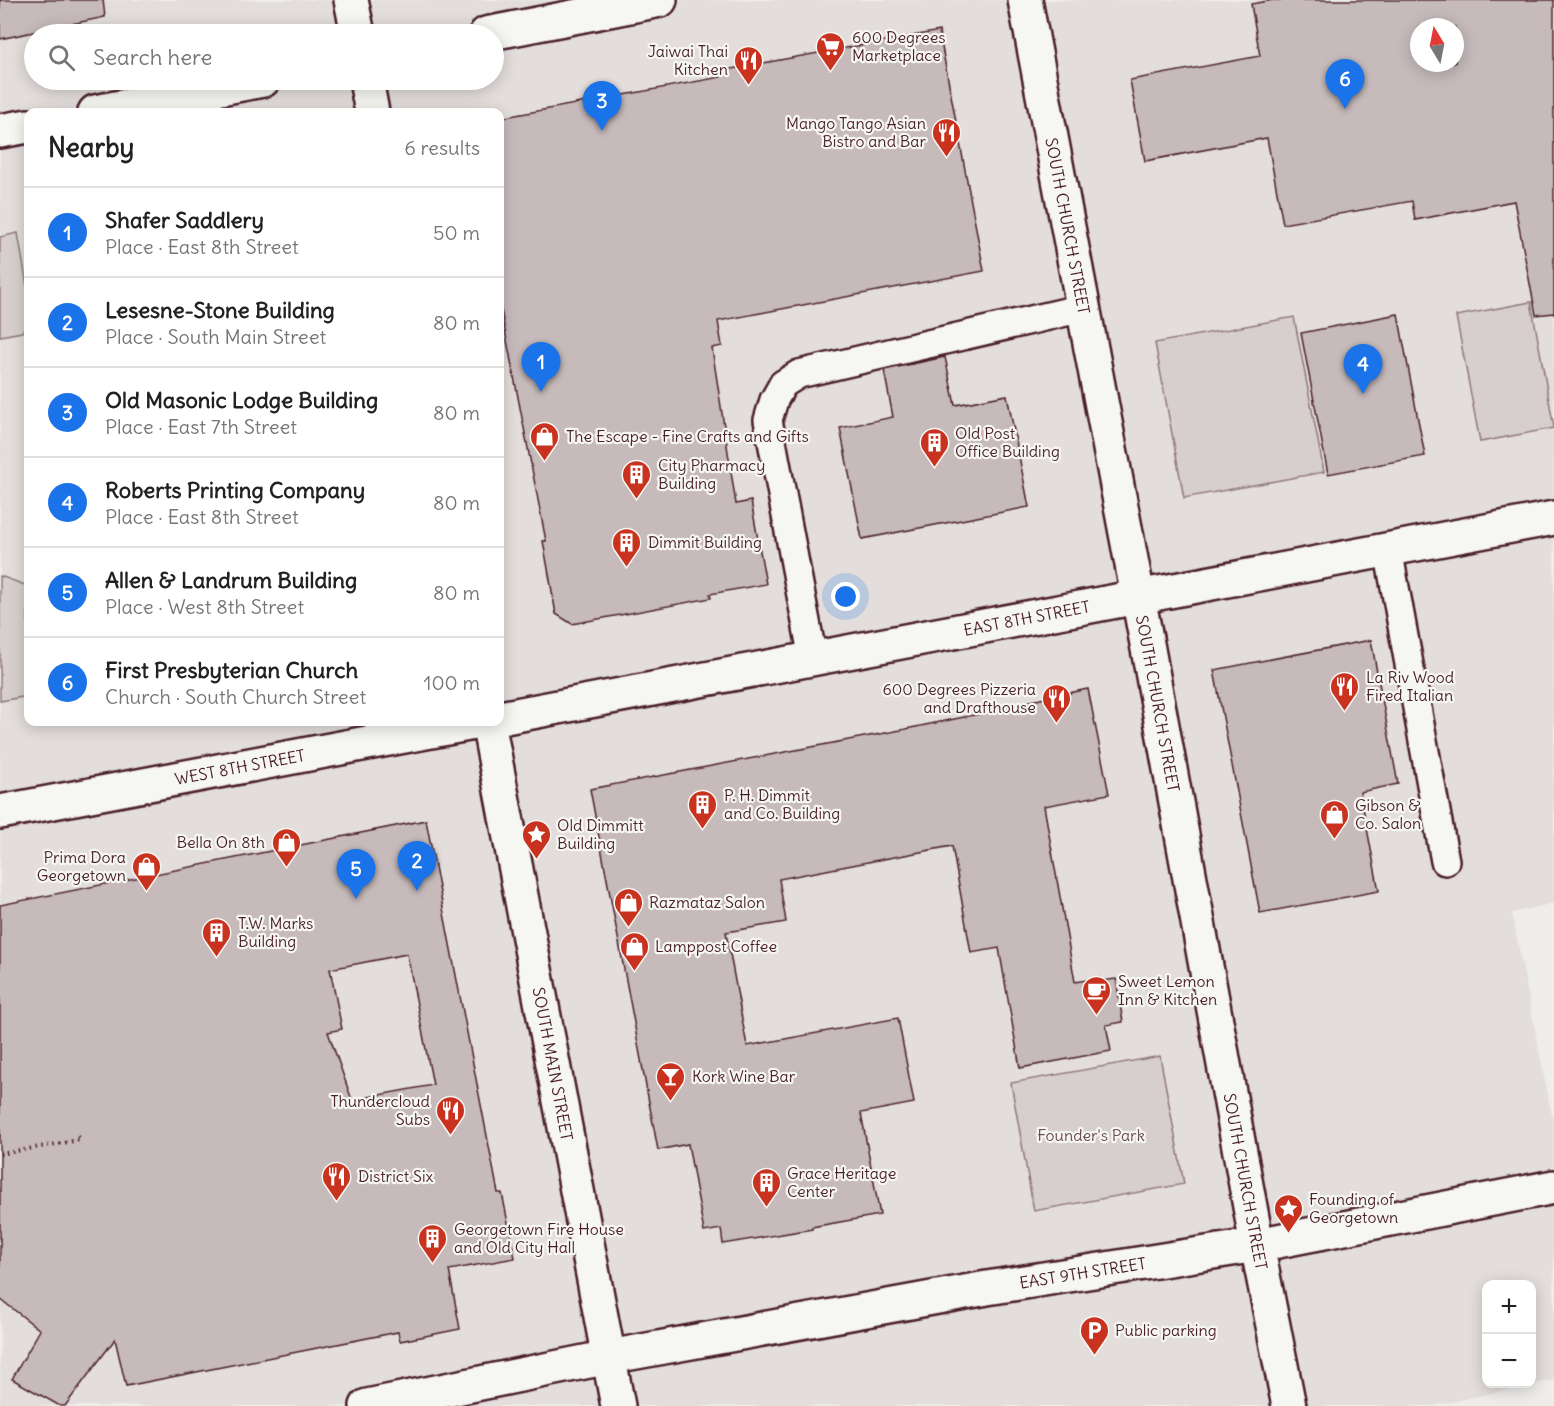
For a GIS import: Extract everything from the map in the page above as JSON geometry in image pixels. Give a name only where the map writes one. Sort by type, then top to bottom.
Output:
[{"type":"street","points":[[351,0],[356,24]]},
{"type":"street","points":[[504,30],[660,0]]},
{"type":"street","name":"SOUTH CHURCH STREET","points":[[1025,0],[1289,1406]]},
{"type":"street","points":[[116,108],[210,90]]},
{"type":"street","points":[[368,90],[371,108]]},
{"type":"street","points":[[0,131],[24,127]]},
{"type":"street","name":"EAST 8TH STREET","points":[[504,717],[1554,518]]},
{"type":"street","name":"WEST 8TH STREET","points":[[0,812],[458,726]]},
{"type":"street","name":"SOUTH MAIN STREET","points":[[489,726],[618,1406]]},
{"type":"street","name":"EAST 9TH STREET","points":[[367,1406],[609,1357],[987,1288],[1257,1245],[1554,1187]]},
{"type":"lane","points":[[813,659],[768,420],[774,400],[783,384],[799,374],[1083,308]]},
{"type":"lane","points":[[1388,549],[1445,861]]},
{"type":"path","points":[[0,1154],[80,1140],[78,1136]]},
{"type":"shaded area","points":[[0,0],[1554,0],[1554,903],[1512,913],[1554,1126],[1554,1380],[1536,1384],[1536,1280],[1482,1280],[1482,1388],[1516,1388],[1431,1406],[0,1406]]},
{"type":"green space","points":[[18,233],[24,268],[24,328],[22,332],[0,336],[0,237]]},
{"type":"green space","points":[[1531,302],[1554,428],[1480,442],[1456,316]]},
{"type":"green space","points":[[1294,317],[1324,472],[1184,498],[1155,343]]},
{"type":"green space","points":[[0,576],[24,585],[24,697],[0,701]]},
{"type":"green space","name":"Founder's Park","points":[[1160,1056],[1184,1184],[1034,1211],[1011,1083]]},
{"type":"building","points":[[0,0],[103,0],[105,17],[72,24],[24,24],[24,34],[0,39]]},
{"type":"building","points":[[1273,0],[1554,0],[1554,313],[1536,315],[1514,201],[1415,220],[1412,201],[1283,224],[1267,138],[1145,161],[1130,80],[1260,56],[1251,4]]},
{"type":"building","points":[[939,31],[984,271],[718,321],[722,346],[712,348],[736,504],[751,501],[766,584],[710,594],[711,598],[572,624],[556,614],[543,541],[546,541],[504,326],[504,117],[721,77],[720,71]]},
{"type":"building","points":[[1398,314],[1425,456],[1328,474],[1301,333]]},
{"type":"building","name":"Old Post Office Building","points":[[945,357],[955,405],[1007,395],[1029,507],[862,539],[840,428],[893,417],[884,370]]},
{"type":"building","points":[[1371,640],[1398,784],[1360,792],[1379,891],[1260,913],[1214,670]]},
{"type":"building","points":[[1088,689],[1109,794],[1044,806],[1075,982],[1099,978],[1101,981],[1116,979],[1123,1022],[1106,1025],[1111,1051],[1020,1068],[999,948],[971,953],[952,846],[779,879],[786,922],[726,932],[747,1046],[898,1018],[914,1103],[861,1113],[880,1215],[723,1244],[721,1229],[704,1232],[688,1144],[658,1150],[590,789],[901,730]]},
{"type":"building","points":[[426,820],[498,1193],[502,1193],[515,1258],[449,1270],[460,1329],[400,1341],[398,1332],[126,1386],[115,1339],[65,1406],[60,1406],[12,1379],[40,1330],[0,1299],[0,905]],"holes":[[[407,954],[433,1085],[352,1100],[328,1032],[342,1029],[330,969]]]},
{"type":"place","name":"600 Degrees Marketplace","points":[[831,72]]},
{"type":"place","name":"Jaiwai Thai Kitchen","points":[[749,86]]},
{"type":"place","name":"First Presbyterian Church","points":[[1345,109]]},
{"type":"place","name":"Old Masonic Lodge Building","points":[[602,131]]},
{"type":"place","name":"Mango Tango Asian Bistro and Bar","points":[[947,158]]},
{"type":"place","name":"Shafer Saddlery","points":[[541,392]]},
{"type":"place","name":"Roberts Printing Company","points":[[1363,394]]},
{"type":"place","name":"The Escape - Fine Crafts and Gifts","points":[[545,462]]},
{"type":"place","name":"Old Post Office Building","points":[[934,468]]},
{"type":"place","name":"City Pharmacy Building","points":[[637,500]]},
{"type":"place","name":"Dimmit Building","points":[[627,568]]},
{"type":"place","name":"La Riv Wood Fired Italian","points":[[1345,712]]},
{"type":"place","name":"600 Degrees Pizzeria and Drafthouse","points":[[1057,724]]},
{"type":"place","name":"P. H. Dimmit and Co. Building","points":[[703,830]]},
{"type":"place","name":"Gibson & Co. Salon","points":[[1334,840]]},
{"type":"place","name":"Old Dimmitt Building","points":[[536,860]]},
{"type":"place","name":"Bella On 8th","points":[[286,868]]},
{"type":"place","name":"Lesesne-Stone Building","points":[[417,891]]},
{"type":"place","name":"Prima Dora Georgetown","points":[[147,892]]},
{"type":"place","name":"Allen & Landrum Building","points":[[356,899]]},
{"type":"place","name":"Razmataz Salon","points":[[628,928]]},
{"type":"place","name":"T.W. Marks Building","points":[[217,958]]},
{"type":"place","name":"Lamppost Coffee","points":[[634,972]]},
{"type":"place","name":"Sweet Lemon Inn & Kitchen","points":[[1097,1016]]},
{"type":"place","name":"Kork Wine Bar","points":[[671,1102]]},
{"type":"place","name":"Thundercloud Subs","points":[[451,1136]]},
{"type":"place","name":"District Six","points":[[337,1202]]},
{"type":"place","name":"Grace Heritage Center","points":[[766,1208]]},
{"type":"place","name":"Founding of Georgetown","points":[[1288,1234]]},
{"type":"place","name":"Georgetown Fire House and Old City Hall","points":[[433,1264]]},
{"type":"place","name":"Public parking","points":[[1094,1356]]}]
